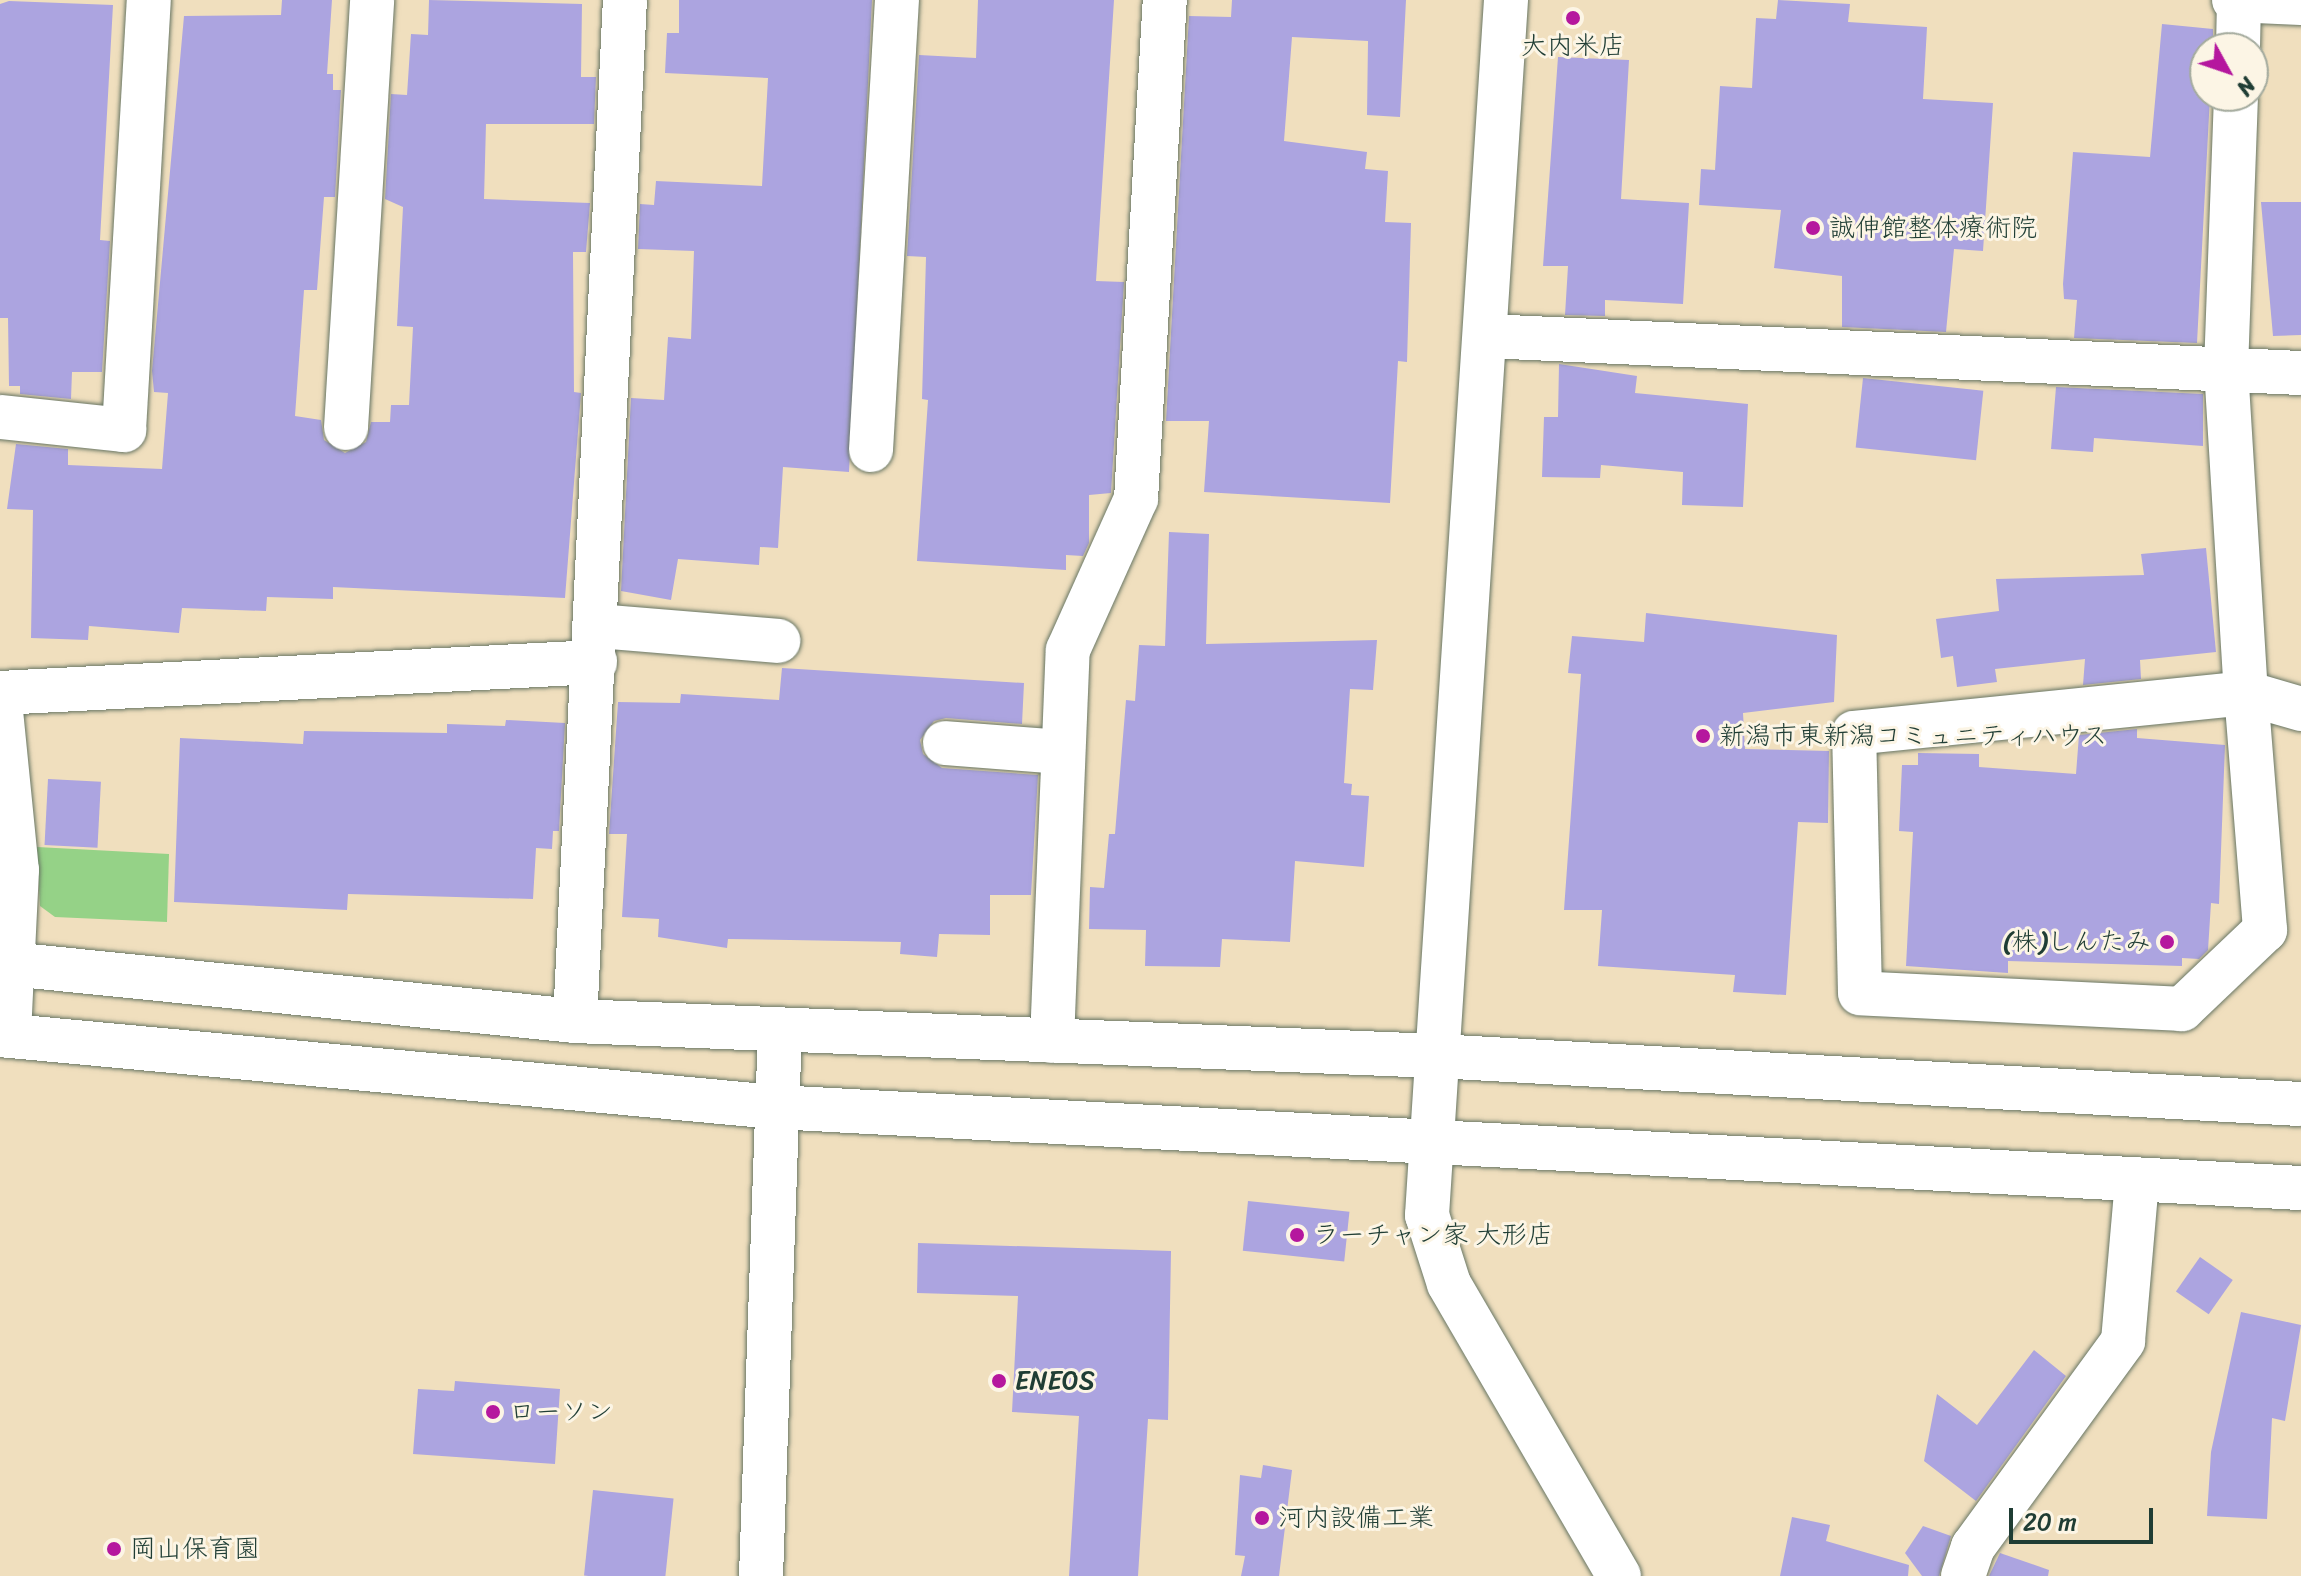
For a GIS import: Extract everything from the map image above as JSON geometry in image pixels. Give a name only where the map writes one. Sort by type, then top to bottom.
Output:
[{"type":"street","points":[[0,417],[124,430],[149,0]]},
{"type":"street","points":[[346,428],[372,0]]},
{"type":"street","points":[[575,1021],[596,644],[625,0]]},
{"type":"street","points":[[871,450],[897,0]]},
{"type":"street","points":[[1052,1041],[1068,650],[1136,499],[1165,0]]},
{"type":"street","points":[[1506,0],[1427,1215],[1449,1284],[1619,1576]]},
{"type":"street","points":[[2238,32],[2238,0],[2301,3]]},
{"type":"street","points":[[2235,112],[2226,368],[2246,693],[2265,930],[2182,1009],[1860,993],[1854,733],[2246,693],[2301,709]]},
{"type":"street","points":[[1486,336],[2301,373]]},
{"type":"street","points":[[0,693],[596,644],[778,641]]},
{"type":"street","points":[[0,701],[17,870],[6,964],[5,1036],[775,1107],[1430,1139],[2301,1188]]},
{"type":"street","points":[[945,743],[1063,752]]},
{"type":"street","points":[[6,964],[575,1021],[1436,1056],[2301,1104]]},
{"type":"street","points":[[761,1576],[780,1030]]},
{"type":"street","points":[[1963,1576],[1973,1547],[2123,1341],[2137,1180]]},
{"type":"green space","points":[[37,847],[169,854],[167,922],[55,917],[40,906]]},
{"type":"building","points":[[282,0],[332,0],[327,74],[333,74],[333,90],[341,90],[335,197],[324,197],[317,290],[304,290],[295,416],[321,420],[324,440],[345,453],[366,442],[371,422],[390,422],[391,405],[409,405],[413,327],[397,326],[403,207],[385,199],[391,94],[407,95],[411,34],[428,35],[429,0],[582,4],[581,77],[596,77],[594,124],[486,124],[484,199],[590,203],[586,252],[573,252],[574,392],[581,393],[565,598],[333,587],[333,599],[267,597],[266,611],[182,608],[179,633],[89,626],[88,640],[31,638],[33,510],[7,509],[16,444],[68,449],[68,465],[162,469],[168,393],[154,392],[152,371],[184,16],[281,15]]},
{"type":"building","points":[[679,0],[872,0],[849,472],[783,467],[778,548],[760,547],[759,565],[678,559],[671,600],[621,591],[631,398],[664,400],[668,337],[691,339],[694,251],[638,249],[640,204],[654,205],[656,181],[762,186],[768,78],[665,73],[667,33],[679,33]]},
{"type":"building","points":[[978,0],[1114,0],[1096,281],[1124,282],[1111,493],[1089,495],[1089,543],[1083,556],[1066,555],[1066,570],[917,561],[928,400],[922,399],[926,257],[907,256],[919,55],[976,58]]},
{"type":"building","points":[[1232,0],[1406,0],[1400,117],[1367,115],[1368,41],[1292,37],[1284,141],[1367,152],[1365,169],[1388,171],[1385,222],[1411,223],[1407,362],[1398,361],[1390,503],[1204,492],[1209,421],[1166,421],[1189,16],[1231,17]]},
{"type":"building","points":[[1778,0],[1850,4],[1848,22],[1927,27],[1923,99],[1993,103],[1983,251],[1954,249],[1946,332],[1842,327],[1842,276],[1774,268],[1781,210],[1699,205],[1701,169],[1715,170],[1720,86],[1752,88],[1756,18],[1776,19]]},
{"type":"building","points":[[9,1],[113,5],[100,240],[110,241],[102,372],[72,372],[71,399],[20,394],[20,386],[9,386],[8,318],[0,318],[0,4]]},
{"type":"building","points":[[2162,24],[2213,29],[2213,32],[2189,32],[2189,112],[2209,112],[2197,343],[2074,338],[2077,300],[2064,299],[2063,284],[2073,152],[2150,157]]},
{"type":"building","points":[[1558,57],[1629,60],[1621,199],[1689,203],[1683,304],[1605,300],[1605,316],[1565,315],[1568,266],[1543,266]]},
{"type":"building","points":[[2261,202],[2301,202],[2301,335],[2273,336]]},
{"type":"building","points":[[1559,364],[1637,376],[1635,393],[1748,404],[1743,507],[1682,505],[1683,472],[1601,465],[1600,478],[1542,477],[1544,417],[1558,417]]},
{"type":"building","points":[[1863,378],[1983,391],[1976,460],[1856,448]]},
{"type":"building","points":[[2056,387],[2203,394],[2203,446],[2094,438],[2093,452],[2051,449]]},
{"type":"building","points":[[1169,532],[1209,534],[1206,644],[1377,640],[1373,690],[1350,689],[1344,783],[1352,784],[1351,795],[1369,796],[1364,867],[1295,861],[1290,942],[1222,939],[1220,967],[1145,966],[1146,930],[1089,929],[1090,887],[1104,888],[1109,834],[1115,834],[1126,700],[1135,701],[1139,645],[1165,646]]},
{"type":"building","points":[[2206,548],[2216,652],[2140,660],[2141,679],[2083,685],[2085,659],[1995,669],[1997,682],[1957,687],[1953,656],[1941,658],[1936,619],[1999,611],[1996,579],[2144,575],[2141,554]]},
{"type":"building","points":[[1646,613],[1837,635],[1834,702],[1743,713],[1745,749],[1829,751],[1828,823],[1798,822],[1786,995],[1733,992],[1735,975],[1598,966],[1602,910],[1564,910],[1581,674],[1568,673],[1572,636],[1644,642]]},
{"type":"building","points":[[782,668],[1024,683],[1022,724],[946,718],[934,721],[920,740],[923,754],[942,768],[1038,775],[1031,895],[990,895],[990,935],[939,934],[937,957],[900,954],[901,942],[728,939],[727,948],[658,937],[659,919],[622,917],[627,834],[609,834],[618,702],[680,703],[681,694],[779,700]]},
{"type":"building","points":[[506,720],[565,723],[559,831],[553,831],[552,849],[536,848],[533,899],[348,894],[347,910],[174,902],[180,738],[303,744],[304,731],[447,733],[447,724],[505,726]]},
{"type":"building","points":[[2137,729],[2137,738],[2225,745],[2219,904],[2211,903],[2208,950],[2199,959],[2182,958],[2182,966],[2008,961],[2008,973],[1906,966],[1913,832],[1899,831],[1902,765],[1918,765],[1918,753],[1979,754],[1979,767],[2076,774],[2079,735]]},
{"type":"building","points":[[48,779],[101,782],[97,848],[45,845]]},
{"type":"building","points":[[1248,1201],[1349,1212],[1344,1261],[1243,1251]]},
{"type":"building","points":[[918,1243],[1171,1251],[1168,1420],[1148,1419],[1138,1576],[1069,1576],[1079,1416],[1012,1412],[1018,1296],[917,1293]]},
{"type":"building","points":[[2200,1257],[2233,1280],[2209,1314],[2176,1291]]},
{"type":"building","points":[[2241,1312],[2301,1325],[2285,1421],[2272,1418],[2267,1519],[2207,1516],[2211,1452]]},
{"type":"building","points":[[2034,1350],[2066,1376],[1976,1501],[1924,1461],[1937,1394],[1977,1425]]},
{"type":"building","points":[[455,1381],[560,1389],[555,1464],[413,1454],[418,1389],[454,1391]]},
{"type":"building","name":"河内設備工業","points":[[1263,1465],[1292,1470],[1279,1576],[1241,1576],[1245,1556],[1235,1555],[1240,1475],[1261,1478]]},
{"type":"building","points":[[593,1490],[674,1498],[665,1576],[584,1576]]},
{"type":"building","points":[[1792,1517],[1830,1525],[1826,1541],[1909,1565],[1908,1576],[1780,1576]]},
{"type":"building","points":[[1923,1526],[1951,1536],[1939,1576],[1922,1576],[1905,1553]]},
{"type":"building","points":[[2000,1553],[2049,1570],[2048,1576],[1989,1576]]},
{"type":"place","name":"大内米店","points":[[1573,18]]},
{"type":"place","name":"誠伸館整体療術院","points":[[1813,228]]},
{"type":"place","name":"新潟市東新潟コミュニティハウス","points":[[1703,736]]},
{"type":"place","name":"(株)しんたみ","points":[[2167,942]]},
{"type":"place","name":"ラーチャン家 大形店","points":[[1297,1235]]},
{"type":"place","name":"ENEOS","points":[[999,1381]]},
{"type":"place","name":"ローソン","points":[[493,1412]]},
{"type":"place","name":"河内設備工業","points":[[1262,1518]]},
{"type":"place","name":"岡山保育園","points":[[114,1549]]}]
